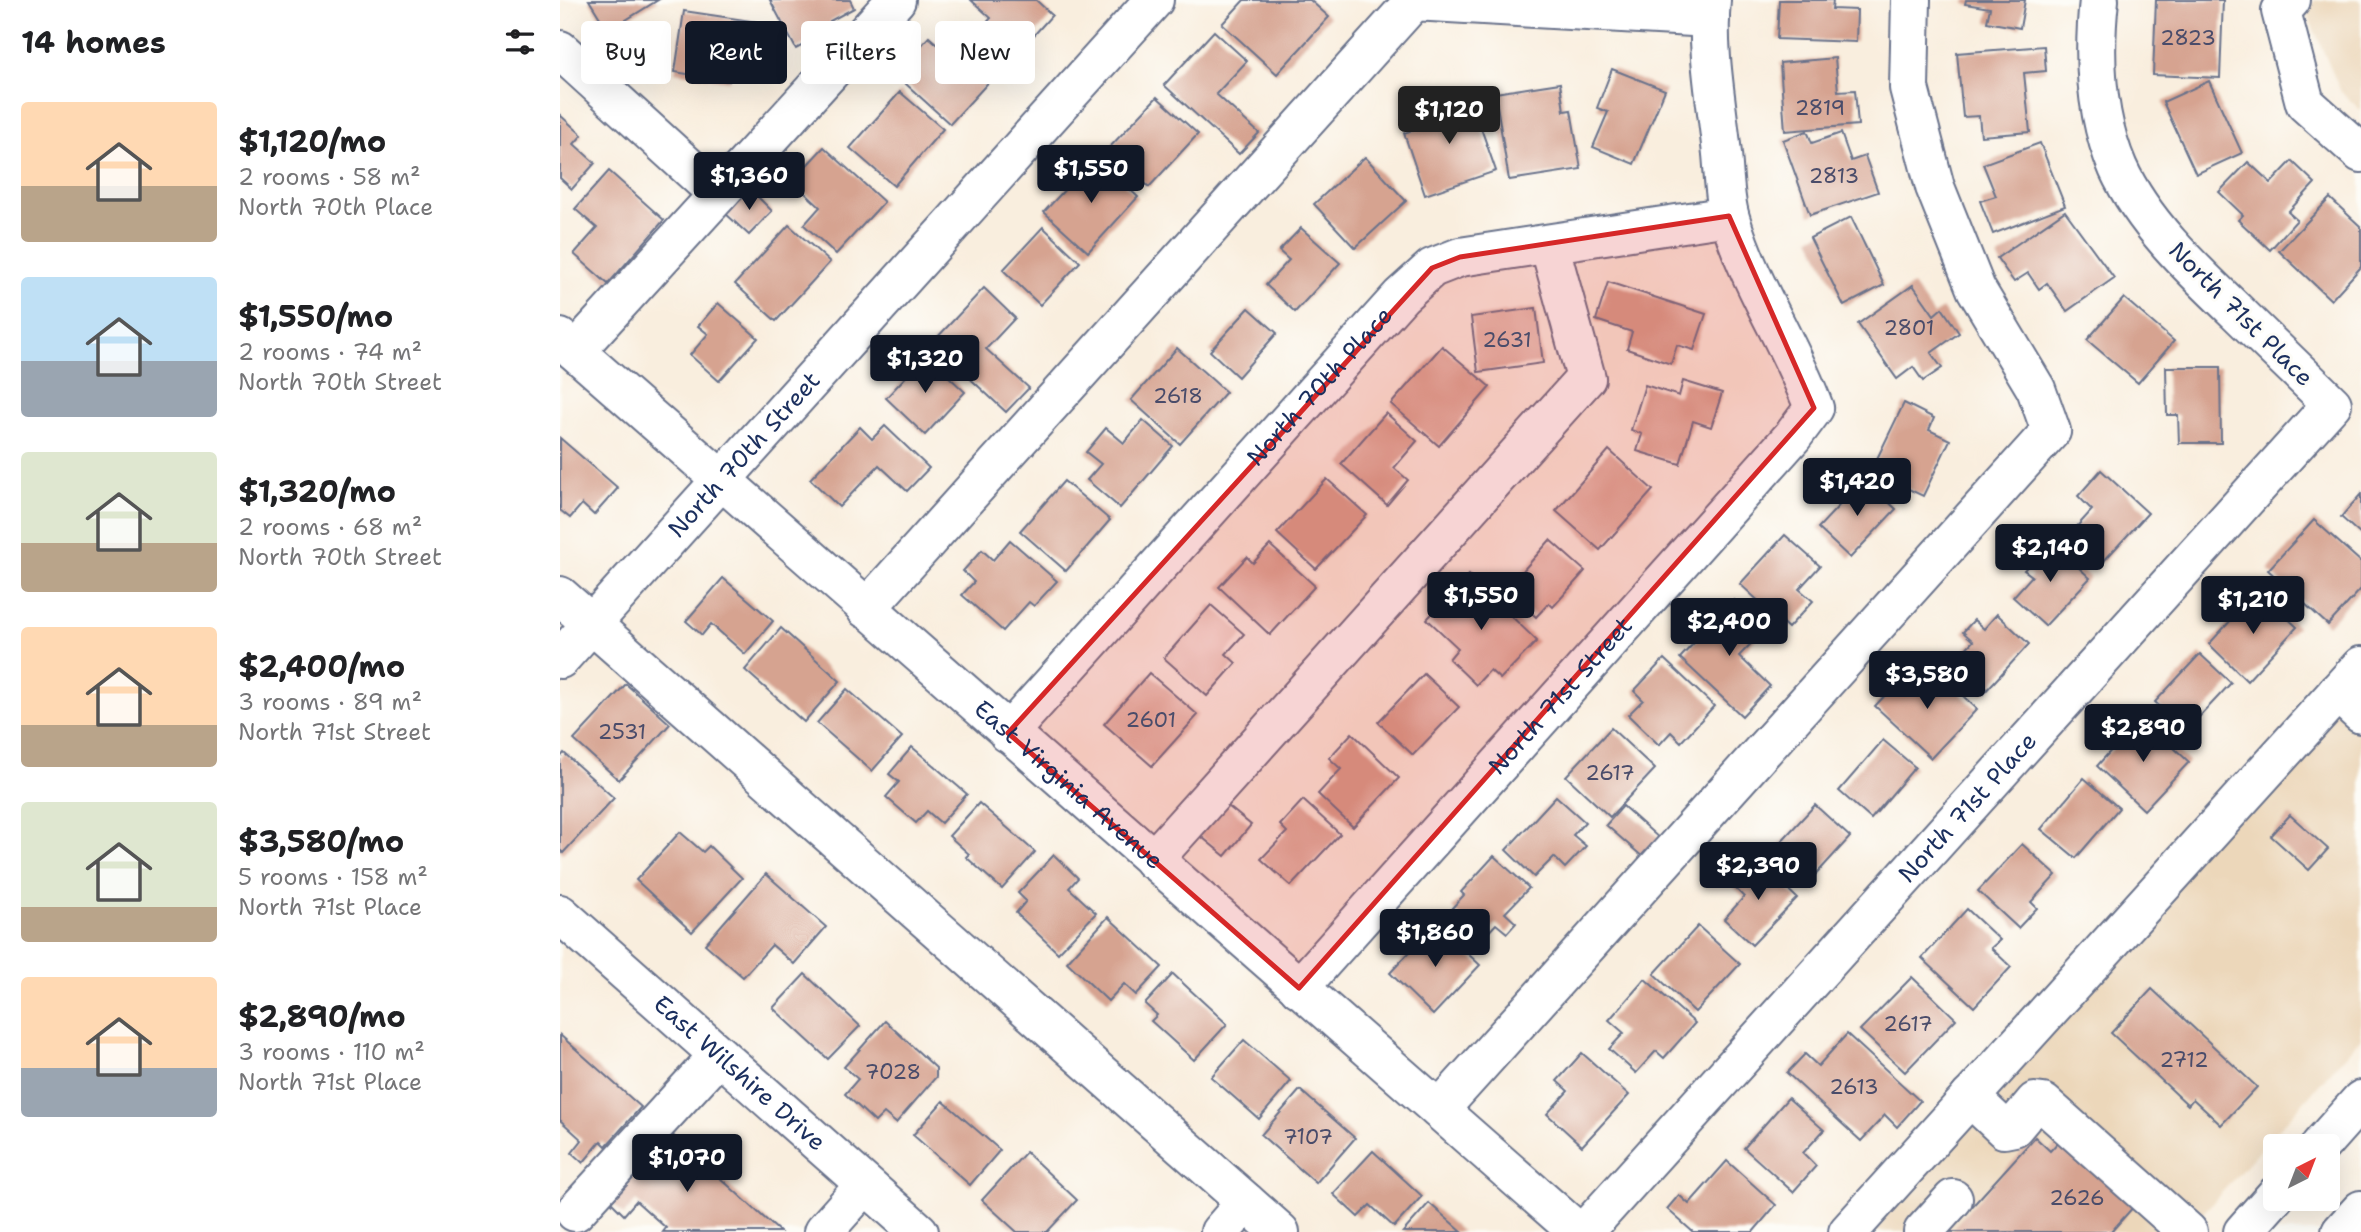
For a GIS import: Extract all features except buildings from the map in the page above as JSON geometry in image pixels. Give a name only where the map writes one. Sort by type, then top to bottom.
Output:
[{"type":"street","points":[[567,345],[718,194],[896,0]]},
{"type":"street","name":"North 70th Street","points":[[560,659],[1154,0]]},
{"type":"street","points":[[1439,1110],[2051,431],[2036,389],[1976,289],[1935,187],[1909,88],[1911,0]]},
{"type":"street","name":"North 71st Place","points":[[1584,1232],[2332,404],[2197,274],[2153,226],[2119,168],[2100,106],[2094,43],[2098,0]]},
{"type":"street","points":[[2291,0],[2281,11],[2305,103],[2361,153]]},
{"type":"street","points":[[866,609],[1413,1],[1711,9]]},
{"type":"street","name":"North 71st Street","points":[[1299,988],[1784,446],[1814,408],[1802,376],[1749,268],[1729,216],[1711,9]]},
{"type":"street","points":[[560,50],[718,194]]},
{"type":"street","name":"North 70th Place","points":[[1008,733],[1401,296],[1432,268],[1460,257],[1729,216]]},
{"type":"street","points":[[1153,860],[1586,378],[1549,244]]},
{"type":"street","name":"East Virginia Avenue","points":[[567,345],[1578,1232]]},
{"type":"street","points":[[560,596],[1280,1232]]},
{"type":"street","points":[[1848,1232],[1970,1097],[2353,691]]},
{"type":"street","name":"East Wilshire Drive","points":[[563,922],[719,1055],[919,1232]]},
{"type":"street","points":[[578,1214],[719,1055]]},
{"type":"street","points":[[1970,1097],[2004,1129],[2014,1127],[2035,1102],[2043,1103],[2188,1232]]},
{"type":"street","points":[[2331,1134],[2361,1100]]},
{"type":"street","points":[[823,1232],[865,1185]]},
{"type":"street","points":[[1923,1232],[1952,1199]]},
{"type":"street","points":[[1220,1232],[1246,1202]]},
{"type":"street","points":[[2243,1232],[2263,1210]]},
{"type":"street","points":[[2341,1232],[2361,1210]]},
{"type":"highlighted area","points":[[1729,216],[1814,408],[1299,988],[1008,733],[1432,268],[1460,257]]},
{"type":"shaded area","points":[[2315,0],[2361,0],[2361,110],[2341,92],[2306,11]]},
{"type":"shaded area","points":[[2361,664],[2361,1038],[2274,1134],[2263,1134],[2263,1147],[2186,1232],[1866,1232]]}]
